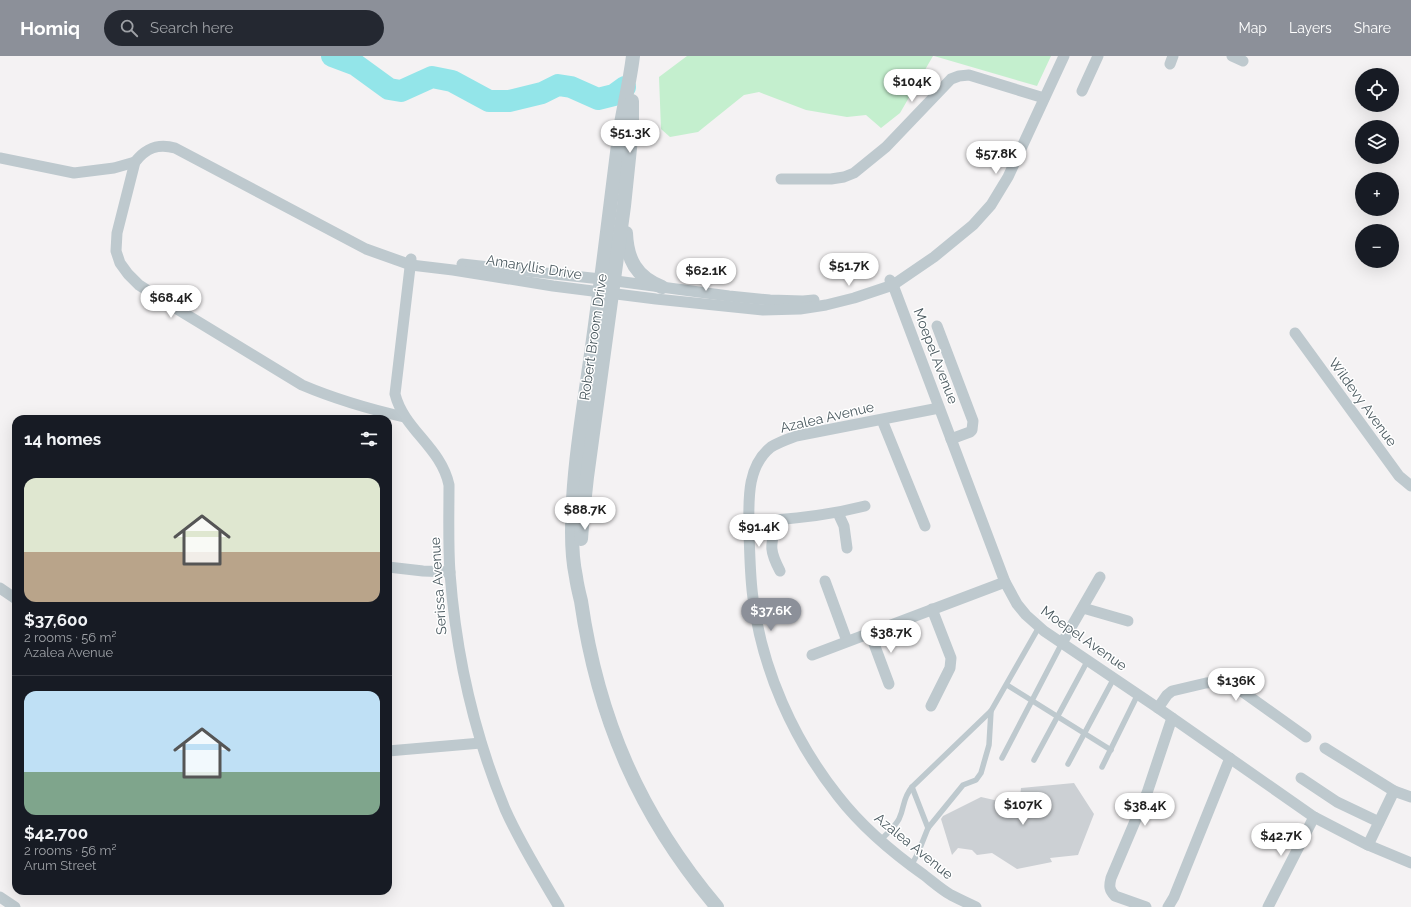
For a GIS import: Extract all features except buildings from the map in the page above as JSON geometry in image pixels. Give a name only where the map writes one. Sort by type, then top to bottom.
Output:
[{"type":"street","name":"Robert Broom Drive","points":[[606,286],[624,206],[632,129],[632,100],[630,87],[633,56]]},
{"type":"street","name":"Amaryllis Drive","points":[[606,286],[763,310],[777,310],[800,309],[826,305],[854,298],[904,278],[934,257],[973,225],[991,205],[1008,177],[1064,56]]},
{"type":"street","points":[[1082,91],[1098,56]]},
{"type":"street","points":[[1232,56],[1243,61]]},
{"type":"street","points":[[781,179],[831,179],[844,177],[854,173],[886,147],[951,79],[959,76],[969,75],[1044,98]]},
{"type":"street","name":"Robert Broom Drive","points":[[630,87],[626,98],[620,129],[583,514],[581,576],[579,588],[583,617],[596,681],[607,715],[626,764],[640,794],[666,840],[717,907]]},
{"type":"street","name":"Amaryllis Drive","points":[[135,162],[140,156],[156,147],[165,145],[175,148],[366,249],[394,259],[545,285],[662,287],[728,296],[803,301],[832,298],[892,283]]},
{"type":"street","points":[[0,158],[74,173],[114,168],[135,162]]},
{"type":"street","points":[[135,162],[116,233],[116,251],[120,264],[128,274],[140,285],[278,372],[302,385],[358,406],[404,416]]},
{"type":"street","points":[[624,206],[626,215],[626,245],[630,259],[635,267],[644,276],[653,283],[662,287]]},
{"type":"street","name":"Serissa Avenue","points":[[411,262],[395,394],[398,405],[404,416],[437,456],[447,474],[449,485],[450,572],[457,638],[467,690],[481,743],[505,808],[519,838],[559,907]]},
{"type":"street","name":"Moepel Avenue","points":[[892,283],[1004,582],[1017,604],[1026,615],[1062,643],[1138,694],[1314,818],[1368,845],[1411,863]]},
{"type":"street","points":[[937,326],[973,421],[972,430],[970,432],[951,438]]},
{"type":"street","name":"Wildevy Avenue","points":[[1295,333],[1399,476],[1411,486]]},
{"type":"street","name":"Azalea Avenue","points":[[939,408],[796,436],[783,440],[772,447],[758,462],[753,472],[750,487],[750,568],[756,617],[766,660],[795,730],[821,773],[838,797],[880,841],[911,866],[950,894],[976,907]]},
{"type":"street","points":[[882,420],[925,526]]},
{"type":"street","points":[[749,521],[777,520],[838,513],[864,506]]},
{"type":"street","points":[[838,513],[844,526],[847,548]]},
{"type":"street","points":[[777,520],[771,548],[773,558],[780,571]]},
{"type":"street","points":[[392,567],[450,572]]},
{"type":"street","points":[[1062,643],[1100,577]]},
{"type":"street","points":[[825,580],[847,641]]},
{"type":"street","points":[[812,655],[1004,582]]},
{"type":"street","points":[[0,588],[12,594]]},
{"type":"street","points":[[1083,608],[1128,622]]},
{"type":"street","points":[[931,706],[950,668],[951,663],[951,658],[932,609]]},
{"type":"street","points":[[870,633],[890,684]]},
{"type":"street","points":[[1158,708],[1172,691],[1206,683],[1219,682],[1243,692],[1306,737]]},
{"type":"street","points":[[1146,907],[1115,896],[1111,892],[1109,885],[1110,878],[1147,794],[1172,718]]},
{"type":"street","points":[[392,751],[481,743]]},
{"type":"street","points":[[1325,748],[1394,791],[1411,797]]},
{"type":"street","points":[[1168,907],[1174,897],[1230,758]]},
{"type":"street","points":[[1301,778],[1337,802],[1378,822]]},
{"type":"street","points":[[1368,845],[1394,791]]},
{"type":"street","points":[[1268,907],[1314,818]]},
{"type":"street","points":[[0,897],[15,907]]},
{"type":"lane","points":[[880,841],[897,823],[906,794],[991,711],[1008,685],[1040,627]]},
{"type":"lane","points":[[1002,758],[1062,643]]},
{"type":"lane","points":[[1034,760],[1088,660]]},
{"type":"lane","points":[[1068,764],[1114,678]]},
{"type":"lane","points":[[1008,685],[1110,750]]},
{"type":"lane","points":[[1102,767],[1138,694]]},
{"type":"lane","points":[[911,866],[928,828],[963,785],[976,780],[981,773],[988,745],[991,711]]},
{"type":"lane","points":[[912,787],[928,828]]},
{"type":"green space","points":[[687,56],[933,56],[900,113],[881,128],[866,115],[847,117],[806,110],[759,92],[744,95],[698,132],[670,137],[661,129],[659,77]]},
{"type":"green space","points":[[934,56],[1051,56],[1037,86]]},
{"type":"waterway","points":[[332,56],[356,65],[389,89],[401,91],[432,77],[452,81],[489,101],[509,101],[542,93],[558,85],[571,87],[598,99],[614,95],[625,87]]}]
